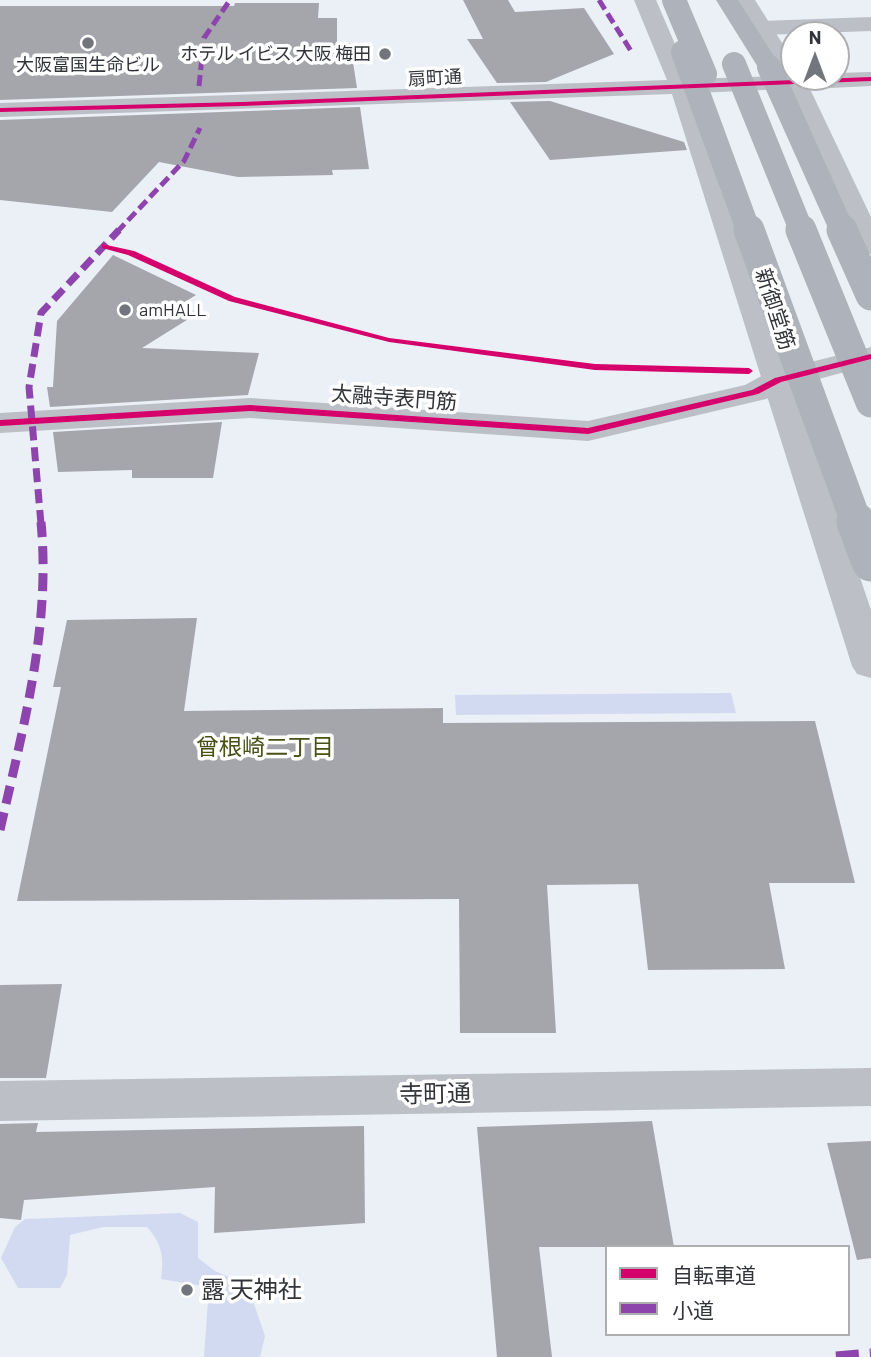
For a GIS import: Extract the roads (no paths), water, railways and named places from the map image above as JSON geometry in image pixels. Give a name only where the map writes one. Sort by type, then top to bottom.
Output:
[{"type":"highway","points":[[664,0],[871,562]]},
{"type":"highway","points":[[674,0],[775,239],[871,500]]},
{"type":"highway","points":[[712,0],[752,67],[871,337]]},
{"type":"highway","points":[[727,0],[769,67],[871,295]]},
{"type":"highway","points":[[723,43],[871,401]]},
{"type":"street","name":"新御堂筋","points":[[645,0],[681,85],[871,666]]},
{"type":"street","points":[[744,0],[780,58]]},
{"type":"street","points":[[859,0],[871,13]]},
{"type":"street","points":[[762,28],[871,24]]},
{"type":"street","name":"扇町通","points":[[850,80],[871,79]]},
{"type":"street","name":"扇町通","points":[[0,110],[242,104],[780,82]]},
{"type":"street","points":[[798,91],[871,246]]},
{"type":"street","name":"太融寺表門筋","points":[[0,424],[250,408],[589,431],[755,392],[778,380],[871,356]]},
{"type":"street","name":"寺町通","points":[[0,1101],[871,1087]]},
{"type":"place","name":"大阪富国生命ビル","points":[[88,43]]},
{"type":"place","name":"ホテル イビス 大阪 梅田","points":[[385,54]]},
{"type":"place","name":"amHALL","points":[[125,310]]},
{"type":"place","name":"露 天神社","points":[[187,1290]]},
{"type":"district","name":"曾根崎二丁目","points":[[265,747]]}]
